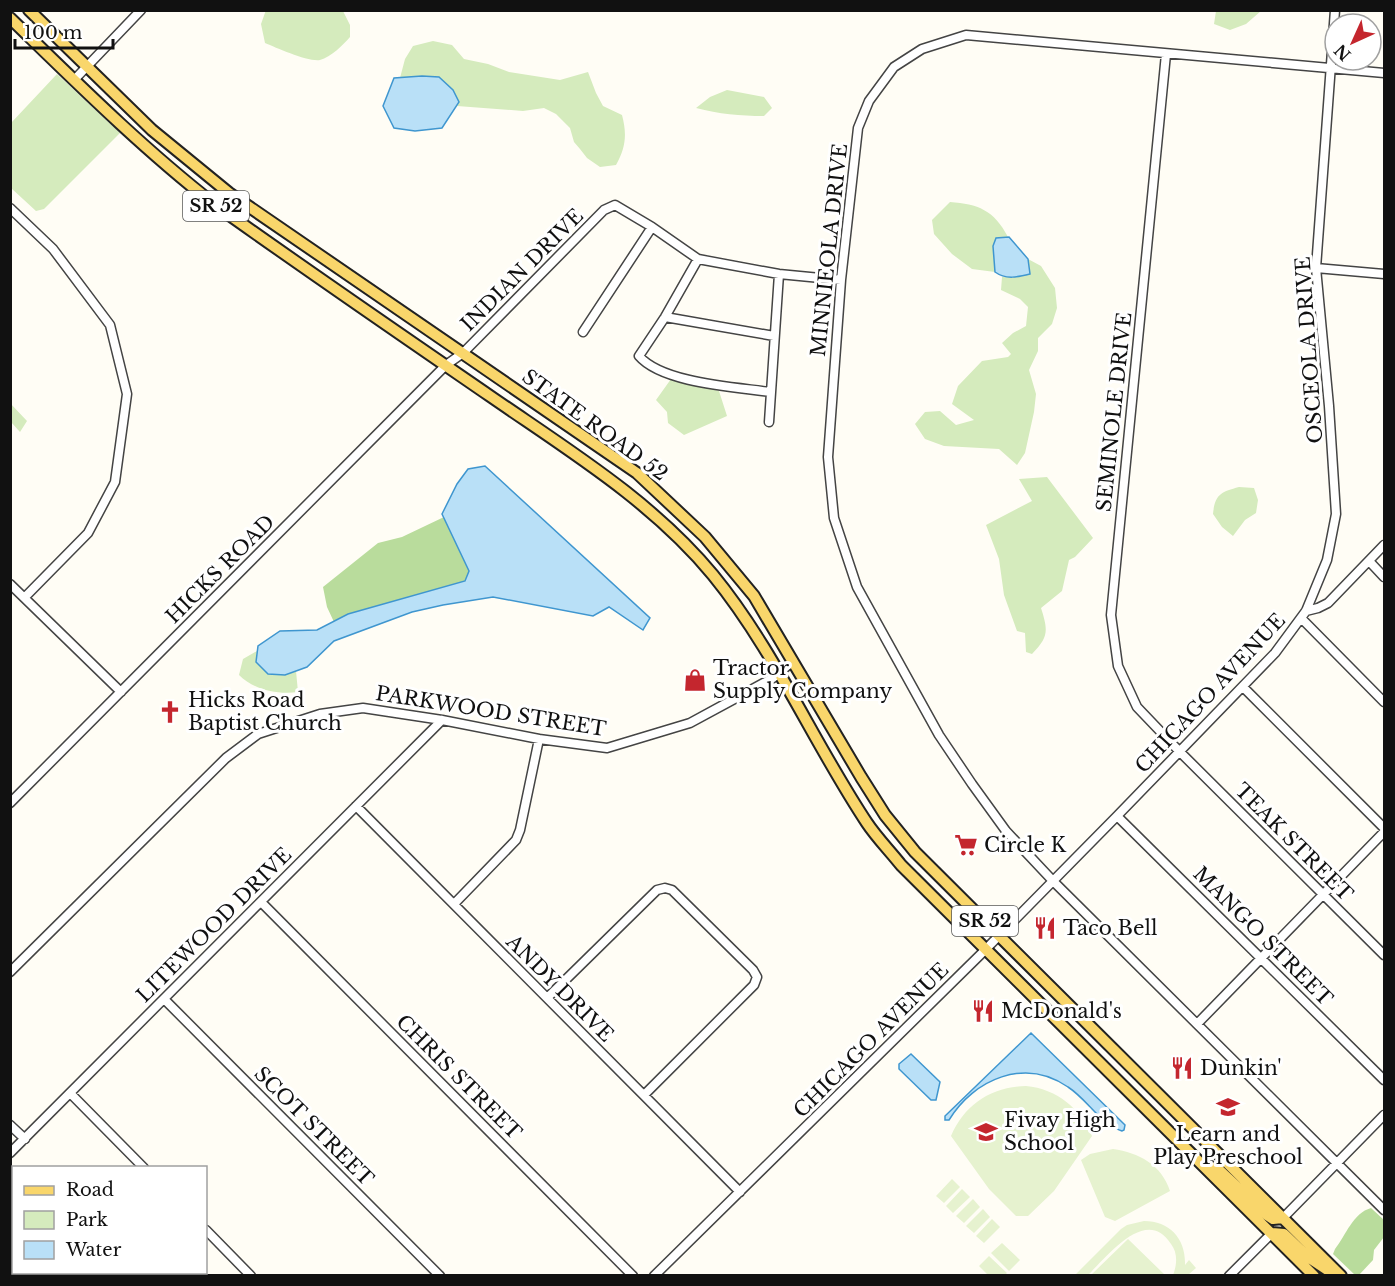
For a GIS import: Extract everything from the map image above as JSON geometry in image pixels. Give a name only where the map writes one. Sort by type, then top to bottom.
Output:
[{"type":"main road","name":"STATE ROAD 52","points":[[29,10],[166,142],[229,193],[454,359],[629,493],[666,525],[712,574],[748,621],[844,787],[869,826],[901,865],[1314,1275]]},
{"type":"main road","name":"STATE ROAD 52","points":[[10,18],[152,154],[214,204],[644,479],[682,513],[754,596],[861,777],[885,815],[915,852],[1341,1275]]},
{"type":"main road","points":[[629,493],[644,479]]},
{"type":"main road","points":[[1203,1165],[1219,1170],[1273,1219],[1283,1218]]},
{"type":"main road","points":[[1272,1233],[1284,1234],[1308,1257],[1334,1275]]},
{"type":"street","points":[[74,80],[141,10]]},
{"type":"street","name":"MINNIEOLA DRIVE","points":[[1323,66],[966,35],[922,49],[894,67],[869,101],[858,128],[841,280],[828,457],[834,518],[854,577],[863,596],[939,735],[1006,831],[1384,1210]]},
{"type":"street","name":"SEMINOLE DRIVE","points":[[1166,54],[1111,615],[1118,666],[1137,707],[1180,752]]},
{"type":"street","name":"OSCEOLA DRIVE","points":[[1304,615],[1327,560],[1336,514],[1316,268],[1330,72]]},
{"type":"street","name":"INDIAN DRIVE","points":[[454,359],[604,210],[615,205],[652,227]]},
{"type":"street","points":[[10,208],[53,249],[110,325],[127,394],[115,482],[88,533],[25,597]]},
{"type":"street","points":[[583,332],[652,227],[698,259],[779,274],[841,280]]},
{"type":"street","points":[[698,259],[665,317],[639,356],[645,363],[676,377],[770,392]]},
{"type":"street","points":[[1316,268],[1384,274]]},
{"type":"street","points":[[769,422],[779,274]]},
{"type":"street","points":[[665,317],[774,336]]},
{"type":"street","name":"HICKS ROAD","points":[[10,803],[454,359]]},
{"type":"street","name":"CHICAGO AVENUE","points":[[654,1275],[1118,816],[1275,653],[1304,615],[1328,603],[1384,545]]},
{"type":"street","points":[[1369,561],[1384,577]]},
{"type":"street","points":[[10,584],[121,692]]},
{"type":"street","points":[[1304,615],[1384,702]]},
{"type":"street","name":"PARKWOOD STREET","points":[[10,972],[226,758],[258,734],[320,714],[363,708],[442,720],[539,739],[607,748],[690,723],[779,674],[794,661]]},
{"type":"street","points":[[1197,1024],[1384,830],[1243,687]]},
{"type":"street","name":"LITEWOOD DRIVE","points":[[10,1153],[442,720]]},
{"type":"street","points":[[454,904],[516,840],[539,739]]},
{"type":"street","name":"TEAK STREET","points":[[1180,752],[1384,955]]},
{"type":"street","name":"ANDY DRIVE","points":[[356,806],[740,1192]]},
{"type":"street","name":"MANGO STREET","points":[[1118,816],[1384,1080]]},
{"type":"street","points":[[547,998],[657,890],[665,888],[672,890],[753,970],[757,977],[754,985],[644,1095]]},
{"type":"street","name":"CHRIS STREET","points":[[261,902],[633,1275]]},
{"type":"street","name":"SCOT STREET","points":[[164,999],[440,1275]]},
{"type":"street","points":[[70,1093],[143,1166]]},
{"type":"street","points":[[1283,1218],[1384,1115]]},
{"type":"street","points":[[10,1125],[25,1138]]},
{"type":"street","points":[[207,1231],[251,1275]]},
{"type":"street","points":[[1229,1275],[1272,1233]]},
{"type":"green space","points":[[266,10],[343,11],[350,25],[350,37],[320,60],[300,57],[265,43],[261,24]]},
{"type":"green space","points":[[1216,10],[1261,11],[1246,24],[1230,30],[1214,24]]},
{"type":"green space","points":[[433,41],[452,45],[464,59],[488,64],[509,72],[560,80],[588,72],[603,106],[622,115],[625,140],[616,165],[600,167],[587,158],[574,142],[570,128],[556,114],[544,108],[523,111],[457,106],[459,102],[422,76],[400,78],[405,59],[413,46]]},
{"type":"green space","points":[[57,74],[120,133],[44,209],[36,211],[11,188],[11,123]]},
{"type":"green space","points":[[727,90],[764,97],[772,108],[764,116],[746,116],[696,108],[710,97]]},
{"type":"green space","points":[[950,202],[984,210],[1003,228],[1008,237],[997,238],[993,245],[995,272],[972,269],[952,254],[934,234],[932,220]]},
{"type":"green space","points":[[1028,259],[1041,266],[1055,288],[1057,308],[1052,324],[1038,338],[1038,351],[1029,370],[1036,394],[1025,453],[1017,465],[999,449],[944,446],[925,439],[915,424],[925,412],[940,411],[956,425],[974,420],[952,404],[958,386],[982,361],[1008,357],[1011,354],[1002,343],[1013,333],[1026,326],[1028,307],[1020,299],[1001,290],[1002,277],[1030,274]]},
{"type":"green space","points":[[671,379],[719,391],[727,416],[684,435],[668,423],[667,412],[656,400]]},
{"type":"green space","points":[[10,403],[27,421],[20,432],[11,422]]},
{"type":"green space","points":[[1047,477],[1093,538],[1075,557],[1069,560],[1062,591],[1041,608],[1046,633],[1042,643],[1032,654],[1026,652],[1025,633],[1017,631],[1004,595],[999,559],[986,525],[1032,501],[1019,479]]},
{"type":"green space","points":[[1239,487],[1254,488],[1258,500],[1256,513],[1245,520],[1233,536],[1222,527],[1213,514],[1217,498]]},
{"type":"green space","points":[[444,517],[469,571],[465,581],[348,614],[334,622],[327,607],[323,587],[378,543],[402,537]]},
{"type":"green space","points":[[257,651],[256,662],[285,675],[296,671],[298,692],[282,693],[259,688],[239,675],[243,659]]},
{"type":"green space","points":[[1026,1086],[1048,1091],[1066,1102],[1081,1117],[1092,1136],[1054,1191],[1028,1216],[1016,1216],[989,1189],[951,1136],[964,1115],[981,1099],[1001,1090]]},
{"type":"green space","points":[[1113,1149],[1132,1153],[1148,1161],[1161,1174],[1170,1191],[1115,1221],[1105,1217],[1081,1160],[1090,1154]]},
{"type":"green space","points":[[952,1179],[960,1187],[944,1203],[936,1196]]},
{"type":"green space","points":[[962,1189],[970,1197],[953,1213],[946,1206]]},
{"type":"green space","points":[[973,1199],[980,1207],[964,1223],[956,1216]]},
{"type":"green space","points":[[1371,1208],[1384,1220],[1384,1237],[1374,1250],[1373,1260],[1359,1275],[1355,1275],[1333,1254],[1355,1219]]},
{"type":"green space","points":[[983,1209],[990,1217],[974,1233],[966,1226]]},
{"type":"green space","points":[[992,1219],[1000,1227],[984,1243],[976,1236]]},
{"type":"green space","points":[[1144,1221],[1162,1224],[1175,1233],[1183,1247],[1185,1265],[1189,1260],[1196,1268],[1188,1275],[1173,1275],[1175,1251],[1161,1233],[1150,1230],[1127,1238],[1088,1275],[1075,1275],[1121,1229],[1127,1225]]},
{"type":"green space","points":[[1128,1239],[1165,1275],[1091,1275]]},
{"type":"green space","points":[[1002,1243],[1020,1260],[1009,1271],[991,1253]]},
{"type":"green space","points":[[989,1256],[1007,1273],[1005,1275],[988,1275],[979,1266]]},
{"type":"water","points":[[439,77],[453,90],[459,102],[442,128],[415,131],[394,128],[383,106],[394,78]]},
{"type":"water","points":[[1009,237],[1028,259],[1030,274],[1008,277],[995,272],[993,246],[996,238]]},
{"type":"water","points":[[485,466],[650,618],[643,630],[609,607],[593,616],[493,597],[412,612],[334,641],[307,667],[285,675],[268,674],[256,662],[258,646],[280,631],[317,630],[348,614],[465,581],[469,571],[442,514],[457,484],[468,469]]},
{"type":"water","points":[[1031,1033],[1125,1125],[1124,1130],[1107,1123],[1082,1098],[1052,1078],[1018,1073],[1002,1077],[972,1093],[949,1120],[945,1120],[945,1116]]},
{"type":"water","points":[[911,1054],[940,1082],[936,1100],[931,1100],[899,1069],[899,1064]]},
{"type":"place","name":"Tractor Supply Company","points":[[695,680]]},
{"type":"place","name":"Hicks Road Baptist Church","points":[[170,712]]},
{"type":"place","name":"Circle K","points":[[966,845]]},
{"type":"place","name":"Taco Bell","points":[[1045,928]]},
{"type":"place","name":"McDonald's","points":[[983,1011]]},
{"type":"place","name":"Dunkin'","points":[[1182,1068]]},
{"type":"place","name":"Learn and Play Preschool","points":[[1228,1107]]},
{"type":"place","name":"Fivay High School","points":[[986,1132]]}]
